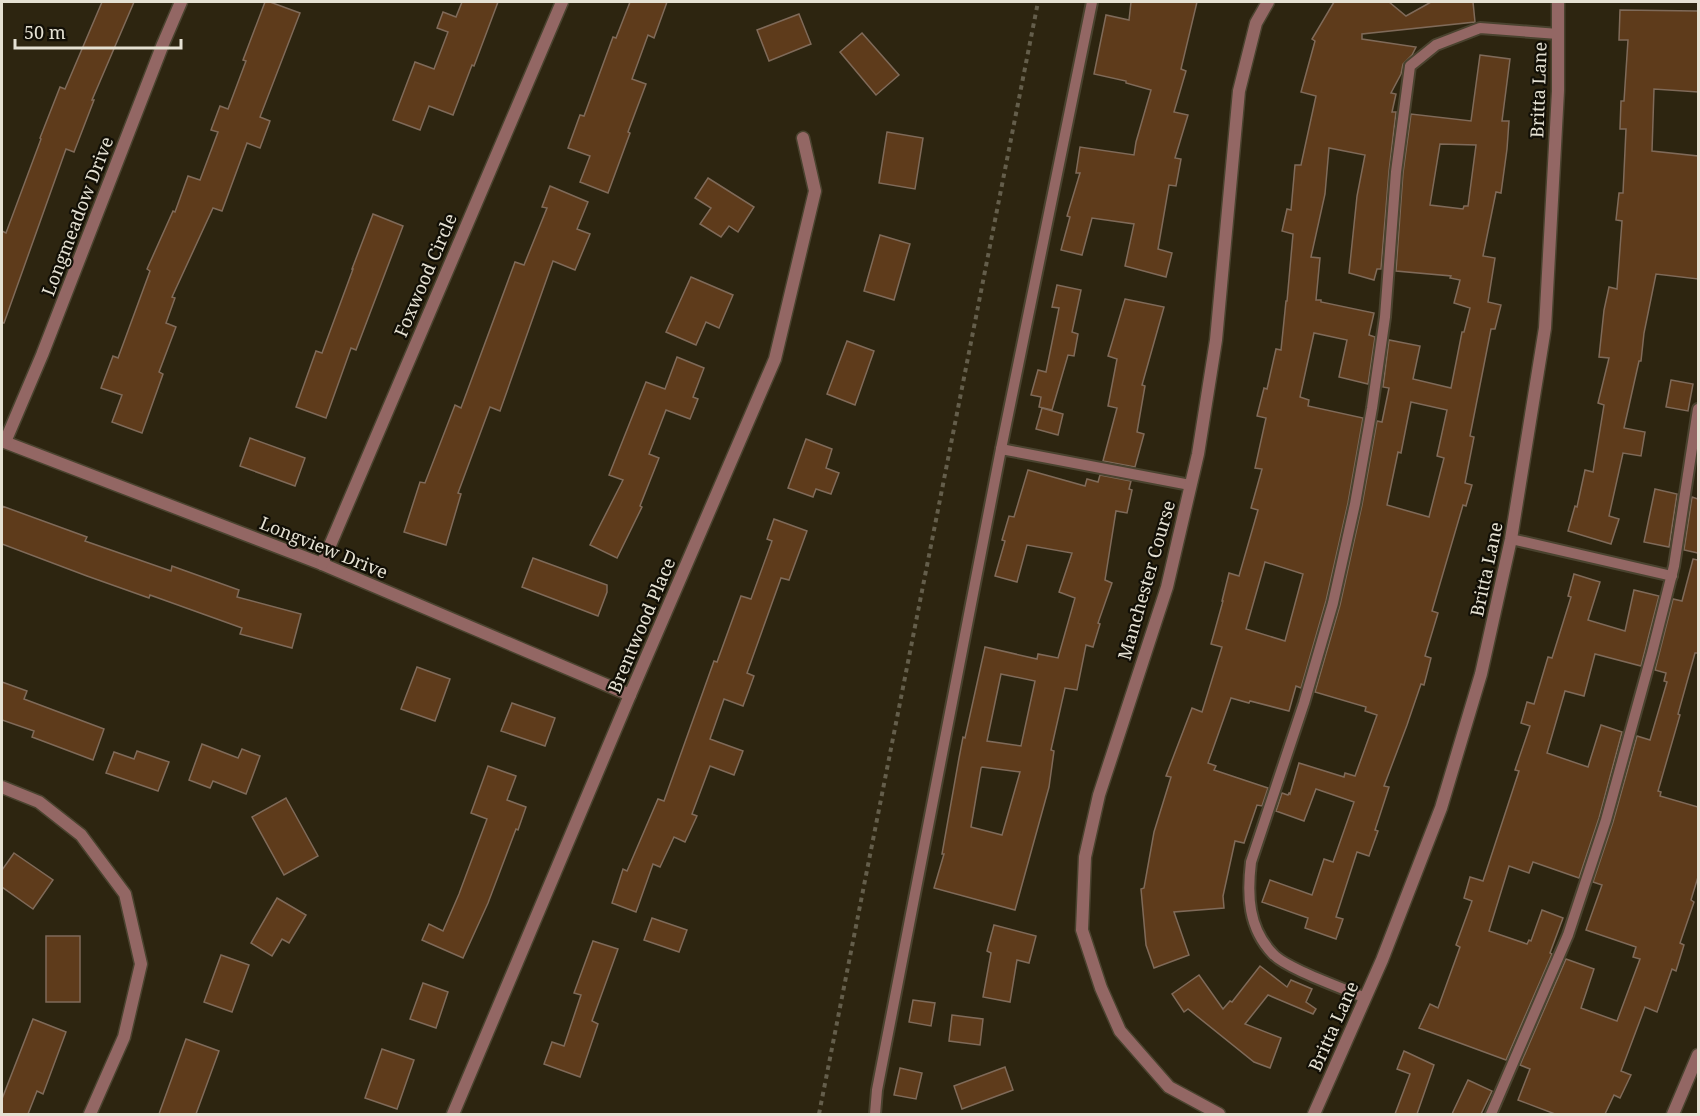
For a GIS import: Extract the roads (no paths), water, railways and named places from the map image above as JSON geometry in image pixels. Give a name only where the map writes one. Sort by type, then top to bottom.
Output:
[{"type":"street","name":"Longmeadow Drive","points":[[3,442],[42,355],[181,2]]},
{"type":"street","name":"Foxwood Circle","points":[[322,564],[562,2]]},
{"type":"street","name":"Manchester Course","points":[[1219,1114],[1169,1087],[1120,1031],[1101,988],[1082,930],[1085,857],[1099,795],[1167,587],[1198,454],[1216,340],[1239,91],[1256,23],[1268,2]]},
{"type":"street","name":"Britta Lane","points":[[1314,1114],[1382,960],[1441,808],[1481,674],[1511,539],[1545,328],[1558,91],[1558,2]]},
{"type":"street","name":"Brentwood Place","points":[[453,1114],[775,359],[815,191],[803,138]]},
{"type":"street","name":"Longview Drive","points":[[3,442],[322,564],[630,695]]},
{"type":"street","points":[[2,787],[39,802],[81,835],[125,894],[141,964],[124,1037],[90,1114]]},
{"type":"street","points":[[1673,1114],[1698,1055]]},
{"type":"lane","points":[[875,1114],[877,1090],[1001,448],[1092,2]]},
{"type":"lane","points":[[1365,998],[1294,968],[1274,955],[1258,935],[1250,911],[1249,881],[1251,862],[1304,703],[1333,603],[1355,504],[1385,317],[1396,172],[1410,66],[1436,45],[1480,28],[1558,34]]},
{"type":"lane","points":[[1491,1114],[1568,935],[1606,819],[1672,576],[1698,409]]},
{"type":"lane","points":[[1001,448],[1190,485]]},
{"type":"lane","points":[[1511,539],[1672,576]]}]
